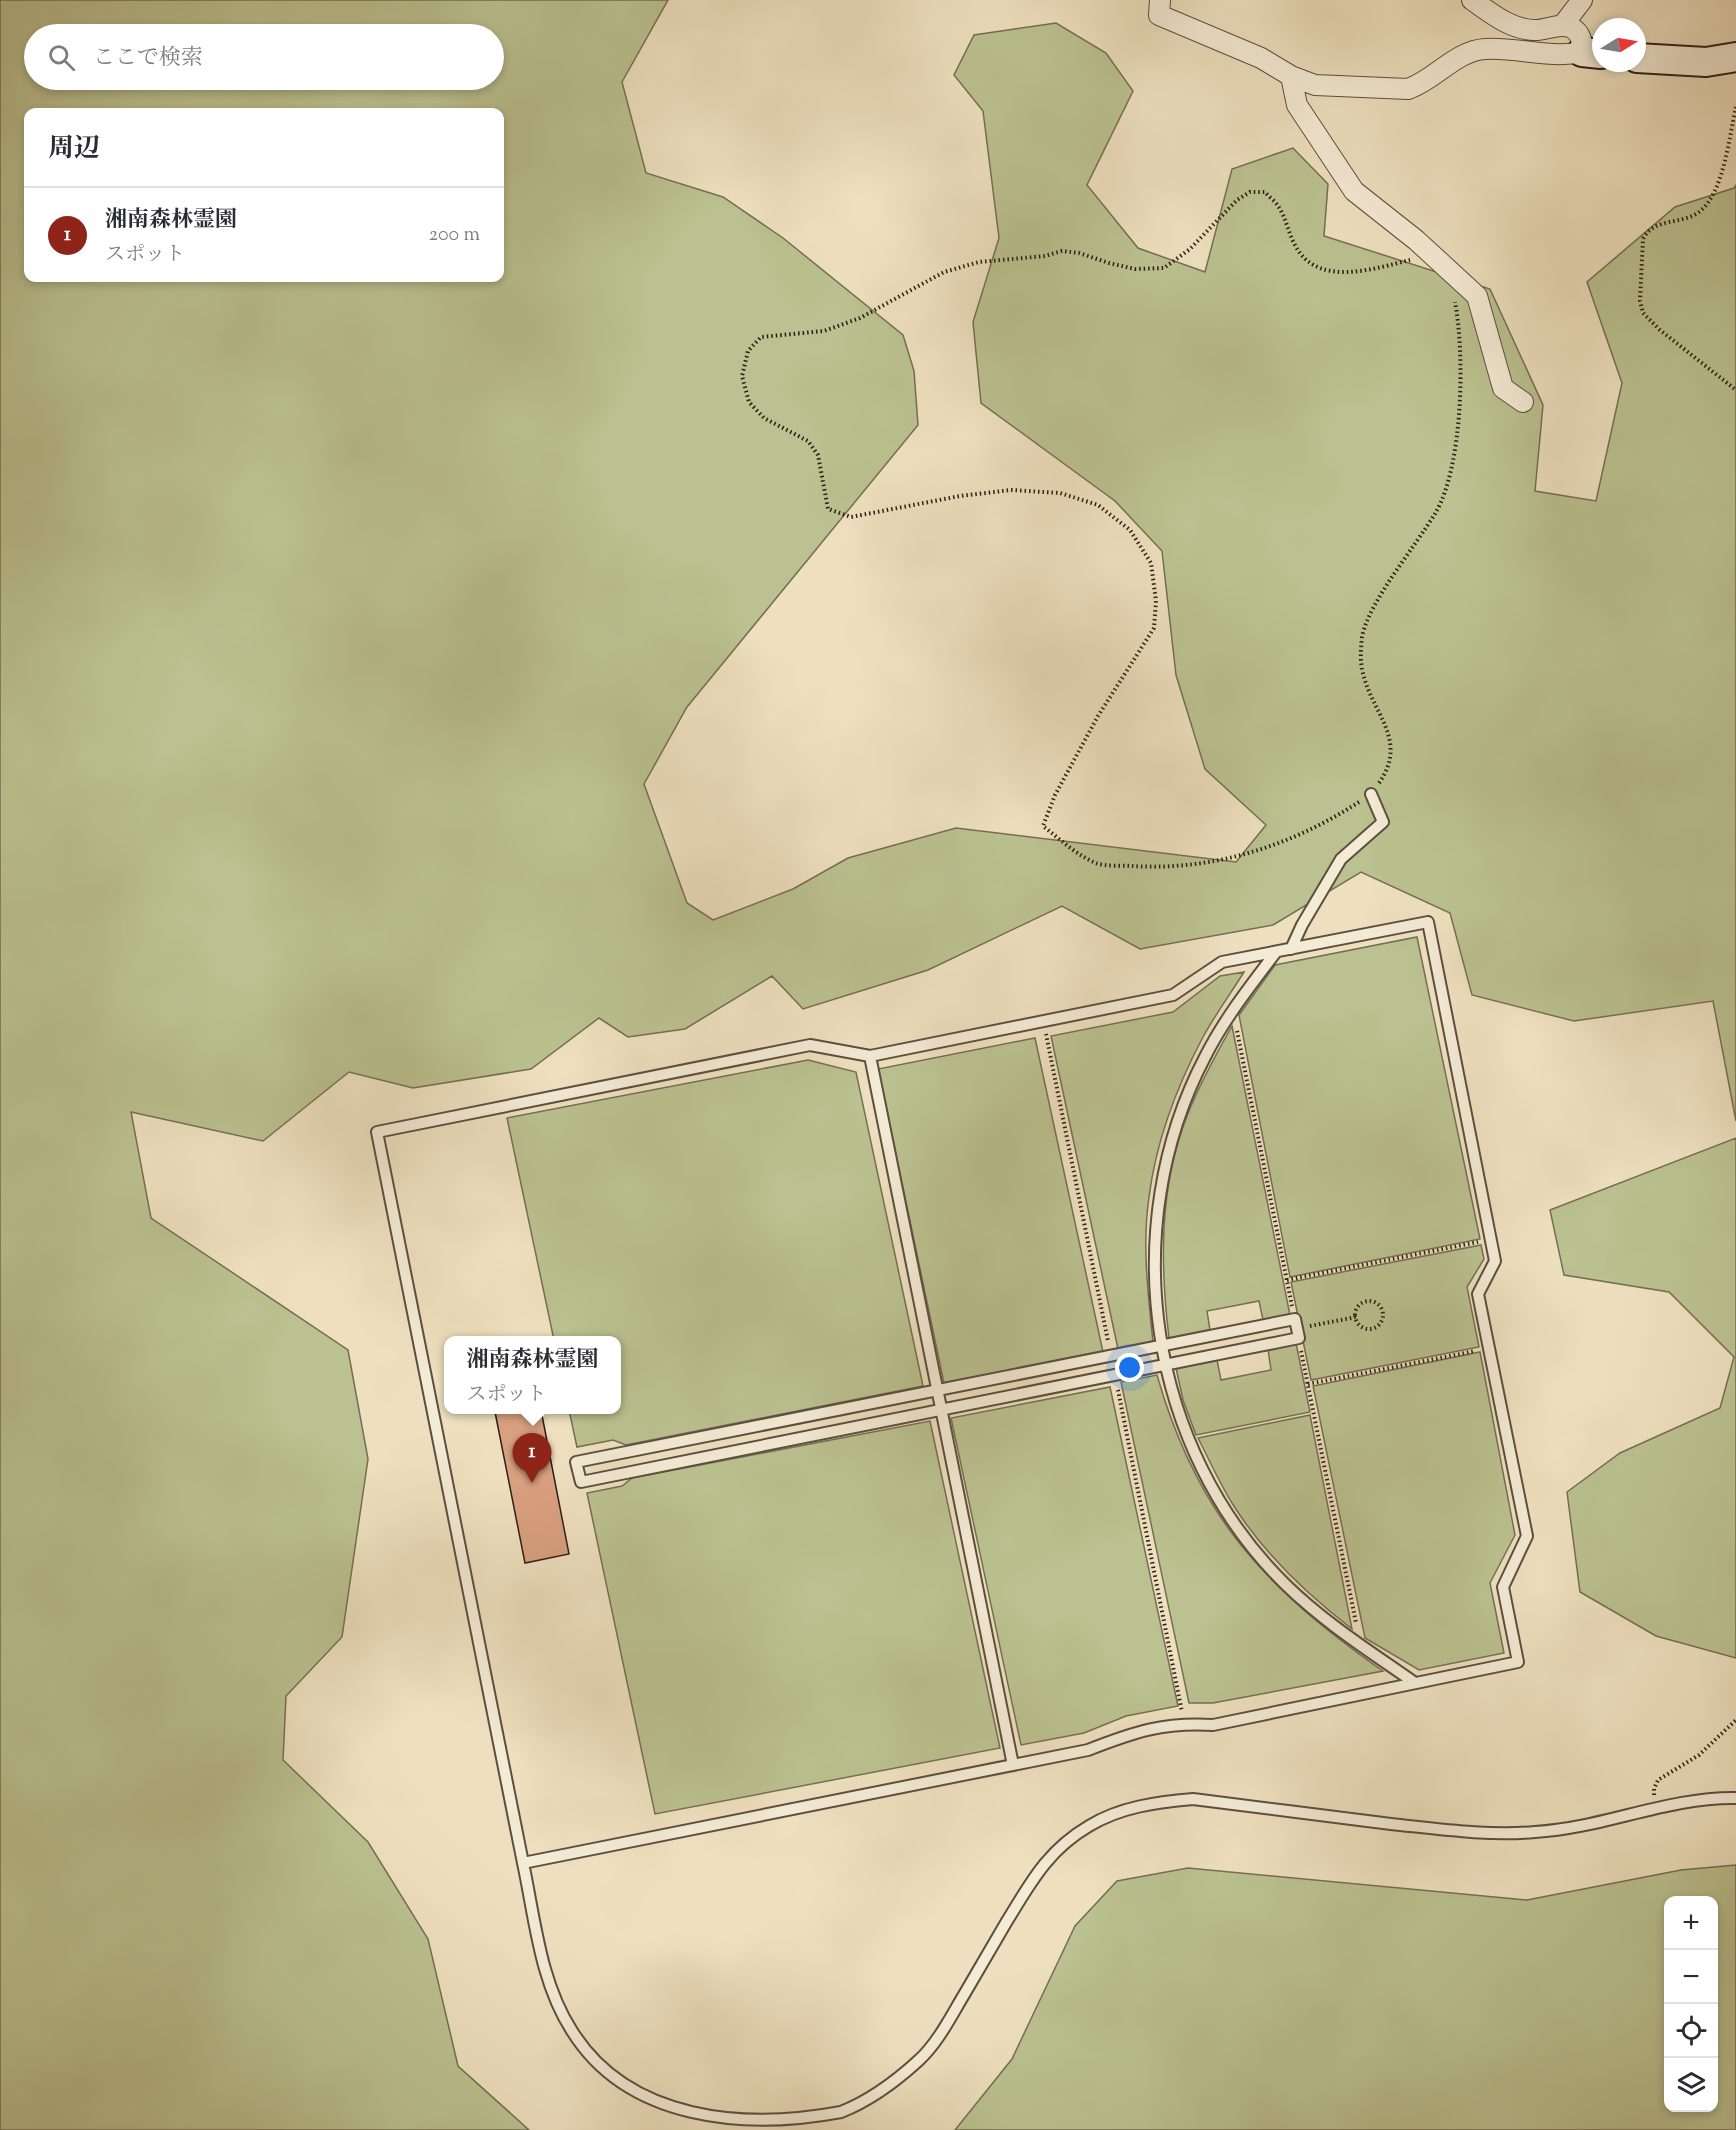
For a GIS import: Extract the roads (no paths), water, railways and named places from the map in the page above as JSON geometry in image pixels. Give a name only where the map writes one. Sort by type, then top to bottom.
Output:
[{"type":"street","points":[[1160,0],[1159,15],[1261,58],[1291,76],[1315,85],[1408,89],[1422,84],[1461,56],[1484,49],[1568,55],[1592,53],[1573,28],[1563,25],[1534,30],[1519,27],[1506,23],[1472,0]]},
{"type":"street","points":[[1563,25],[1582,0]]},
{"type":"street","points":[[1646,58],[1706,63],[1736,57]]},
{"type":"street","points":[[1291,76],[1297,105],[1354,191],[1426,249],[1477,296],[1503,388],[1523,402]]},
{"type":"lane","points":[[1291,949],[1302,925],[1341,859],[1383,822],[1371,794]]},
{"type":"lane","points":[[523,1863],[1088,1750],[1125,1735],[1156,1727],[1184,1723],[1213,1725],[1518,1662],[1503,1587],[1527,1536],[1478,1294],[1495,1262],[1428,922],[1222,962],[1173,996],[870,1056],[810,1046],[377,1132],[523,1863],[546,1973],[558,2006],[572,2032],[592,2057],[621,2086],[654,2106],[684,2118],[714,2125],[750,2129],[781,2127],[835,2114],[880,2092],[920,2059],[944,2028],[1036,1873],[1060,1847],[1089,1826],[1132,1808],[1193,1799],[1458,1832],[1534,1833],[1564,1830],[1672,1804],[1712,1797],[1736,1798]]},
{"type":"lane","points":[[1276,952],[1233,1010],[1204,1057],[1171,1145],[1159,1202],[1154,1251],[1155,1302],[1161,1346],[1176,1407],[1196,1456],[1220,1500],[1249,1543],[1284,1584],[1324,1619],[1415,1683]]},
{"type":"lane","points":[[870,1056],[1013,1765]]},
{"type":"lane","points":[[1297,1329],[1165,1365],[581,1482],[576,1462],[1161,1346],[1297,1329]]},
{"type":"place","name":"湘南森林霊園","points":[[532,1483]]}]
